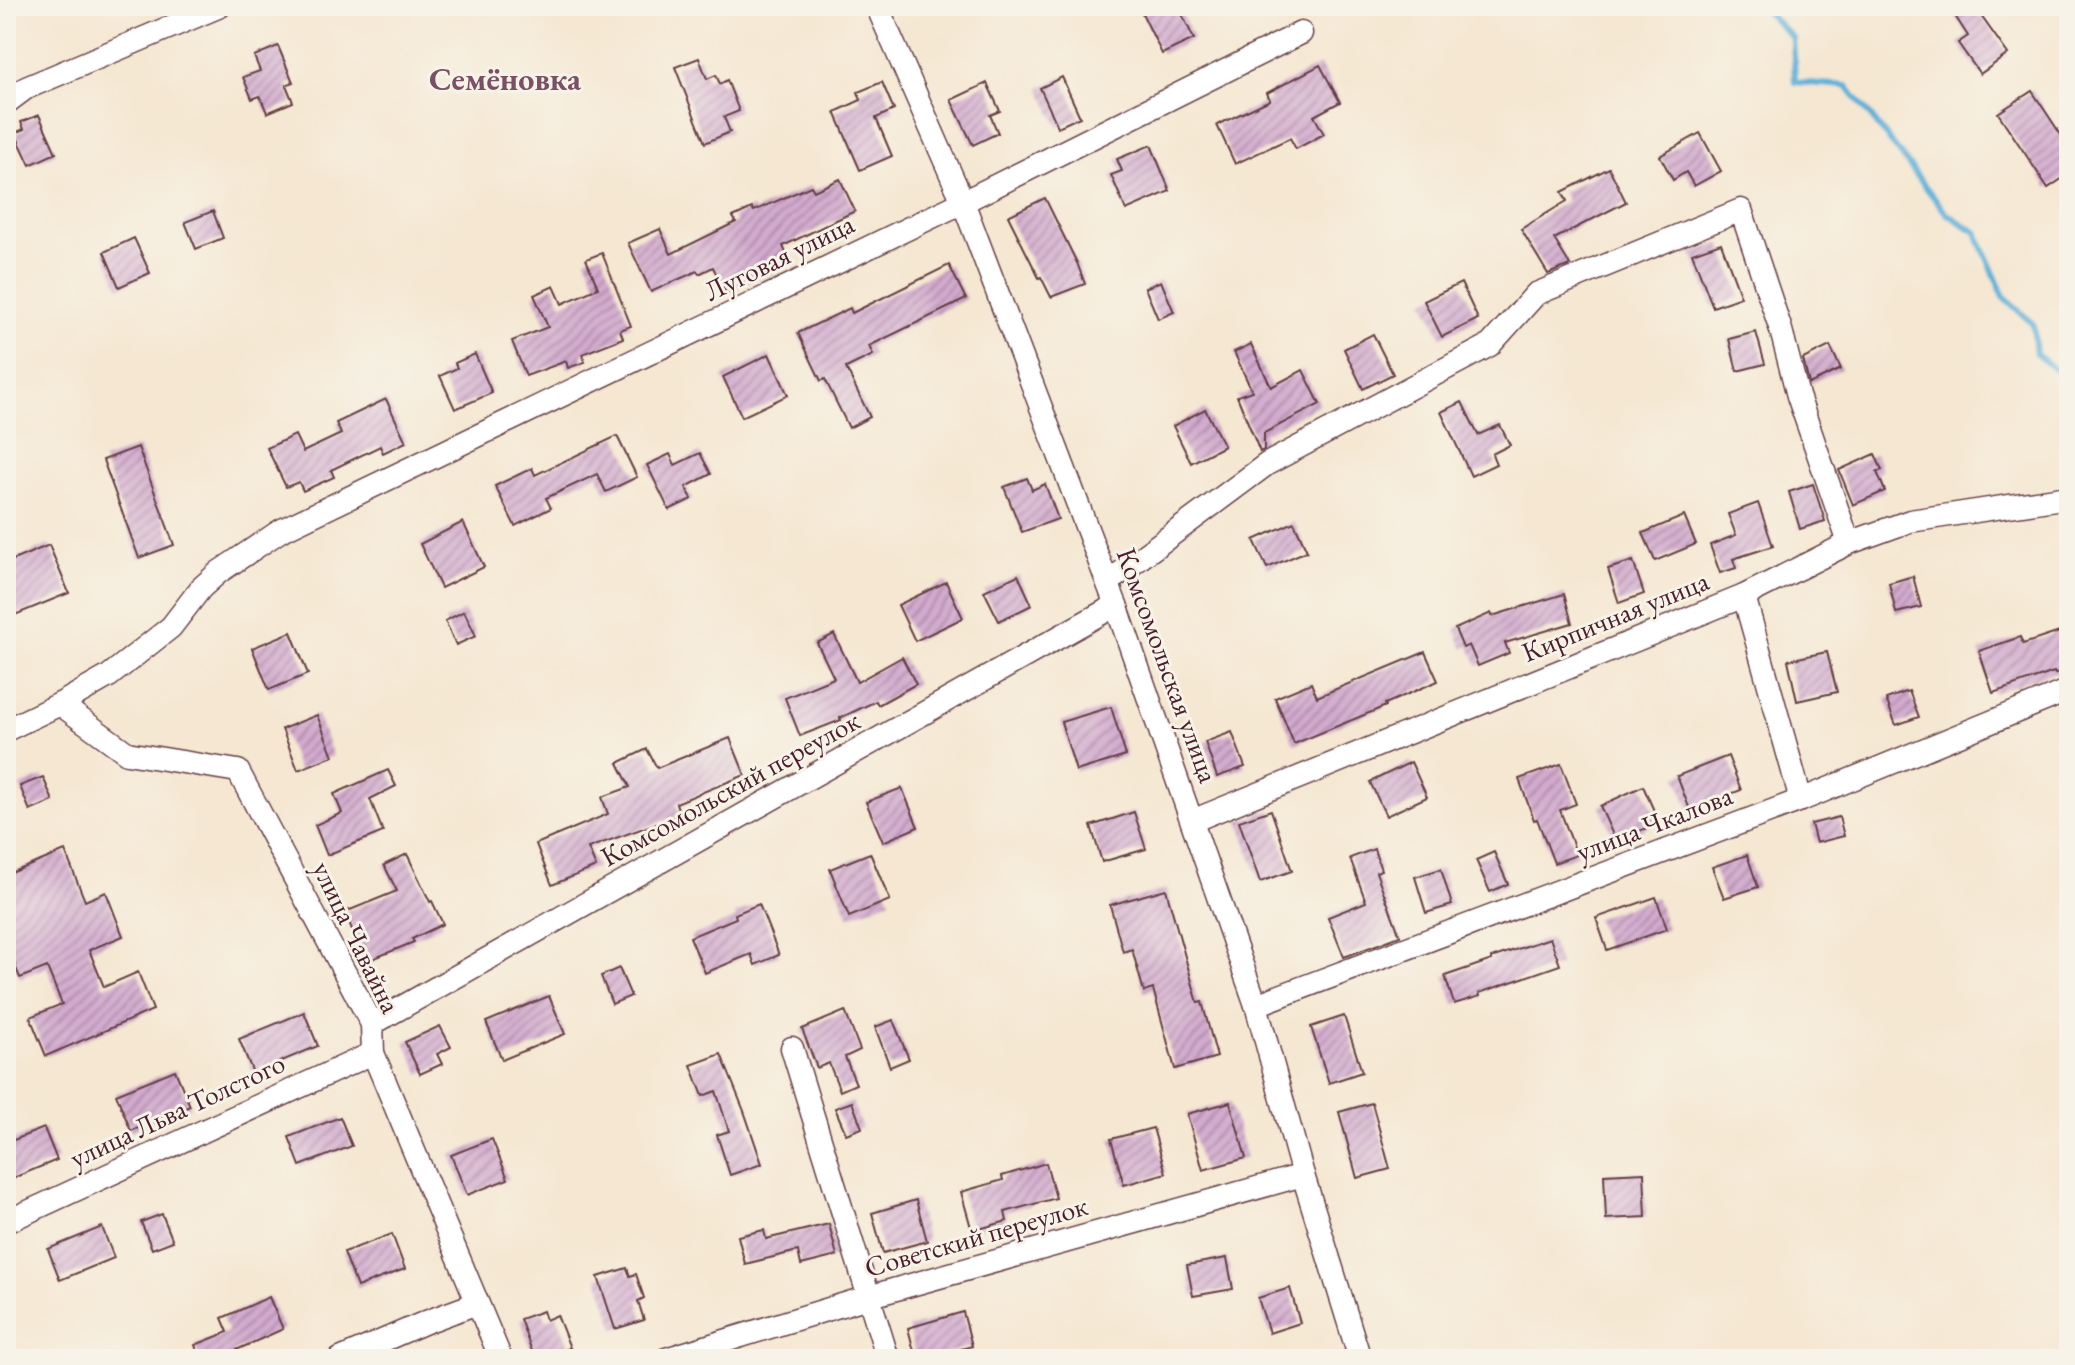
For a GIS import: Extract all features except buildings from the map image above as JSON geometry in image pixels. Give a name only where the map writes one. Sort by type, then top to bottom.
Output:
[{"type":"street","points":[[6,103],[26,88],[220,6]]},
{"type":"street","name":"Комсомольская улица","points":[[877,6],[963,202],[1108,582],[1256,1005],[1303,1175],[1360,1359]]},
{"type":"street","name":"Луговая улица","points":[[6,730],[109,676],[171,627],[201,588],[219,572],[280,531],[963,202],[1301,33]]},
{"type":"street","points":[[1108,582],[1267,464],[1490,345],[1536,294],[1741,210],[1781,330],[1798,396],[1849,543]]},
{"type":"street","name":"Кирпичная улица","points":[[1192,821],[1744,596],[1849,543],[1910,521],[2069,497]]},
{"type":"street","points":[[1744,596],[1801,800]]},
{"type":"street","name":"Комсомольский переулок","points":[[372,1024],[1116,605]]},
{"type":"street","name":"улица Чкалова","points":[[1256,1005],[1801,800],[2069,690]]},
{"type":"street","name":"улица Чавайна","points":[[60,704],[127,753],[238,771],[372,1024],[373,1053],[501,1359]]},
{"type":"street","points":[[792,1048],[888,1359]]},
{"type":"street","name":"улица Льва Толстого","points":[[6,1222],[373,1053]]},
{"type":"street","name":"Советский переулок","points":[[666,1359],[868,1297],[1303,1175]]},
{"type":"street","points":[[340,1359],[477,1303]]},
{"type":"waterway","points":[[1760,6],[1793,38],[1795,82],[1847,86],[1946,213],[1976,232],[2004,297],[2033,324],[2036,354],[2069,381]]},
{"type":"district","name":"Семёновка","points":[[505,79]]}]
